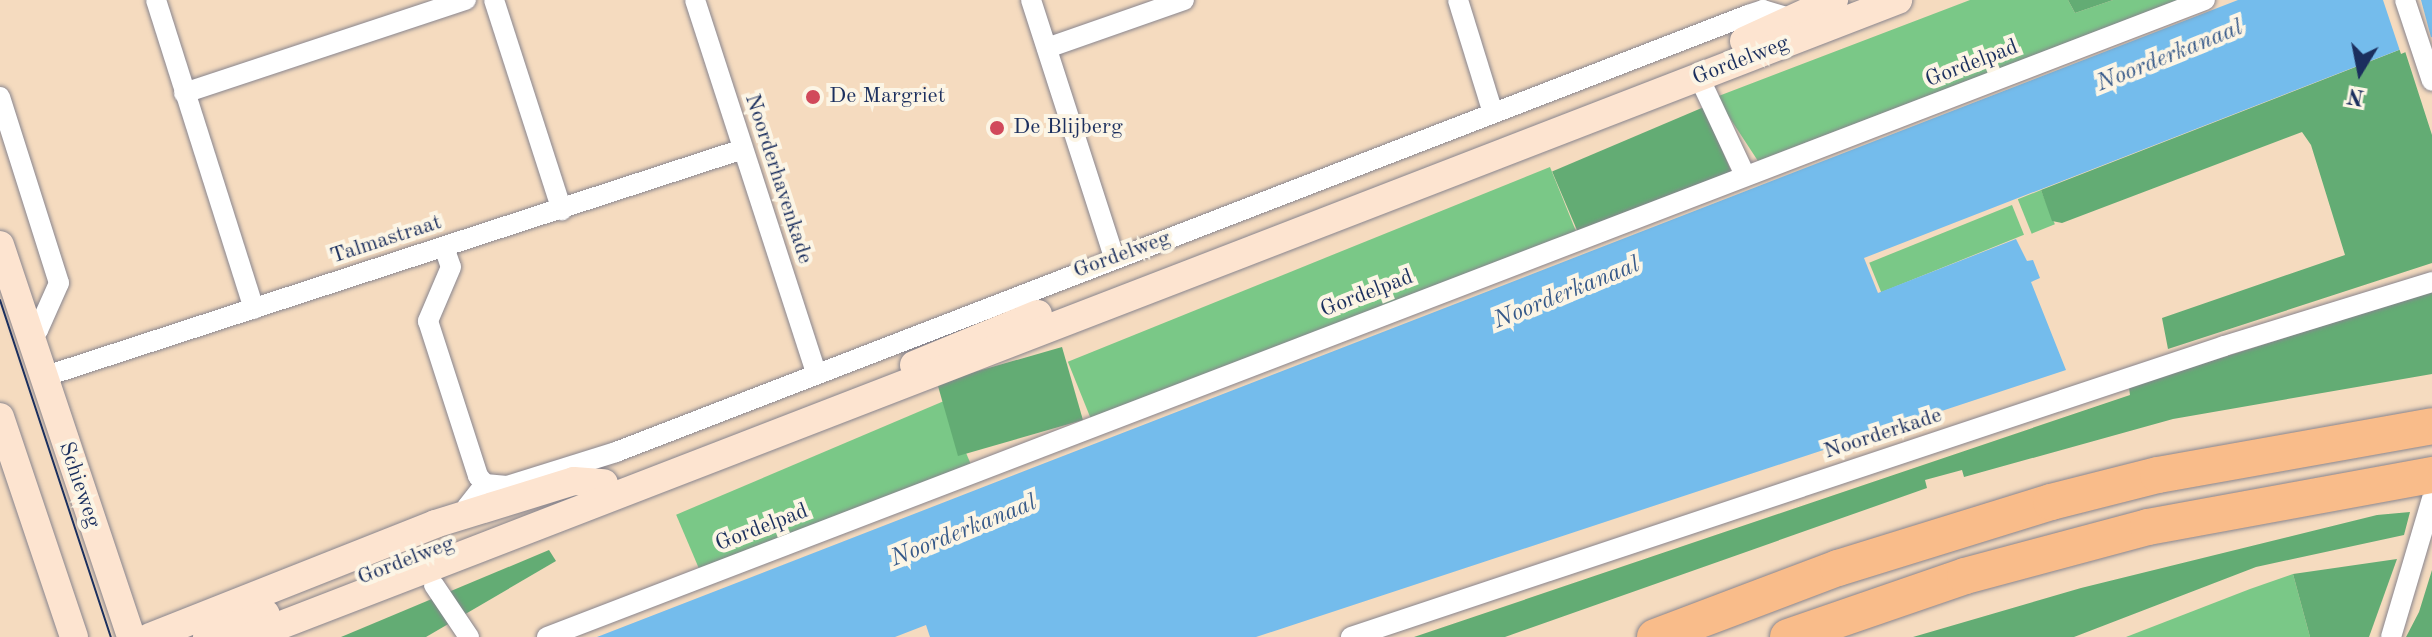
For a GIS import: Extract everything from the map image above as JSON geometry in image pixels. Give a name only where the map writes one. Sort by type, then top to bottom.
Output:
[{"type":"highway","points":[[1655,637],[1838,568],[2051,502],[2158,475],[2432,426]]},
{"type":"highway","points":[[1788,637],[1965,576],[2148,527],[2432,475]]},
{"type":"main road","name":"Gordelweg","points":[[207,637],[1725,49],[1790,18],[1832,6],[1898,0]]},
{"type":"main road","name":"Gordelweg","points":[[250,637],[1699,77],[1832,6]]},
{"type":"main road","name":"Schieweg","points":[[0,245],[37,324],[43,377],[131,637]]},
{"type":"main road","points":[[0,417],[74,637]]},
{"type":"main road","name":"Gordelweg","points":[[150,637],[468,513],[574,481],[604,483]]},
{"type":"main road","name":"Gordelweg","points":[[297,637],[591,523],[636,499],[644,483]]},
{"type":"street","points":[[156,0],[254,309]]},
{"type":"street","points":[[184,93],[466,0]]},
{"type":"street","points":[[494,0],[562,210]]},
{"type":"street","name":"Noorderhavenkade","points":[[695,0],[816,373]]},
{"type":"street","points":[[1031,0],[1114,257]]},
{"type":"street","points":[[1047,48],[1184,0]]},
{"type":"street","points":[[1458,0],[1493,113]]},
{"type":"street","name":"Gordelpad","points":[[547,637],[2205,0]]},
{"type":"street","points":[[2405,0],[2432,81]]},
{"type":"street","name":"Gordelweg","points":[[468,513],[467,507],[485,484],[507,486],[603,457],[1114,257],[1763,10],[1790,18]]},
{"type":"street","points":[[1699,77],[1745,175]]},
{"type":"street","points":[[0,97],[59,283],[37,324]]},
{"type":"street","name":"Talmastraat","points":[[43,377],[743,149]]},
{"type":"street","points":[[444,247],[451,267],[428,321],[475,469],[485,484]]},
{"type":"street","name":"Noorderkade","points":[[1351,637],[2224,346],[2432,282]]},
{"type":"street","points":[[2391,637],[2432,499]]},
{"type":"street","points":[[434,585],[469,637]]},
{"type":"green space","points":[[1970,0],[2068,0],[2075,13],[2113,0],[2178,0],[1758,161],[1716,97]]},
{"type":"green space","points":[[2068,0],[2113,0],[2075,13]]},
{"type":"green space","points":[[2404,48],[2432,135],[2432,263],[2168,349],[2162,318],[2345,255],[2311,145],[2302,132],[2062,223],[2052,221],[2041,190]]},
{"type":"green space","points":[[1704,107],[1731,171],[1579,236],[1552,171]]},
{"type":"green space","points":[[1550,167],[1577,233],[1094,428],[1068,362]]},
{"type":"green space","points":[[2041,190],[2055,224],[2032,234],[2018,199]]},
{"type":"green space","points":[[2012,205],[2024,235],[1881,292],[1869,263]]},
{"type":"green space","points":[[2432,291],[2432,374],[2173,419],[1964,477],[1962,470],[1925,480],[1927,488],[1505,637],[1414,637],[2130,395],[2129,388],[2145,382]]},
{"type":"green space","points":[[1062,347],[1083,420],[958,456],[937,383]]},
{"type":"green space","points":[[944,401],[972,467],[704,581],[676,515]]},
{"type":"green space","points":[[2410,512],[2404,535],[2256,567],[2074,637],[1913,637],[2081,588],[2377,515]]},
{"type":"green space","points":[[549,550],[556,561],[426,637],[341,637]]},
{"type":"green space","points":[[2397,559],[2369,637],[2310,637],[2293,574]]},
{"type":"green space","points":[[2432,570],[2432,637],[2406,637],[2419,612]]},
{"type":"green space","points":[[2293,574],[2310,637],[2126,637],[2250,589]]},
{"type":"water","name":"Noorderkanaal","points":[[2238,0],[2432,0],[2432,37],[1864,258],[1878,293],[2016,239],[2027,261],[2033,260],[2040,278],[2031,282],[2066,370],[1256,637],[930,637],[926,625],[895,637],[597,637]]},
{"type":"pier","points":[[2383,0],[2421,0],[2432,41],[2401,54]]},
{"type":"tram line","points":[[0,300],[111,637]]},
{"type":"place","name":"De Margriet","points":[[813,97]]},
{"type":"place","name":"De Blijberg","points":[[997,128]]}]
